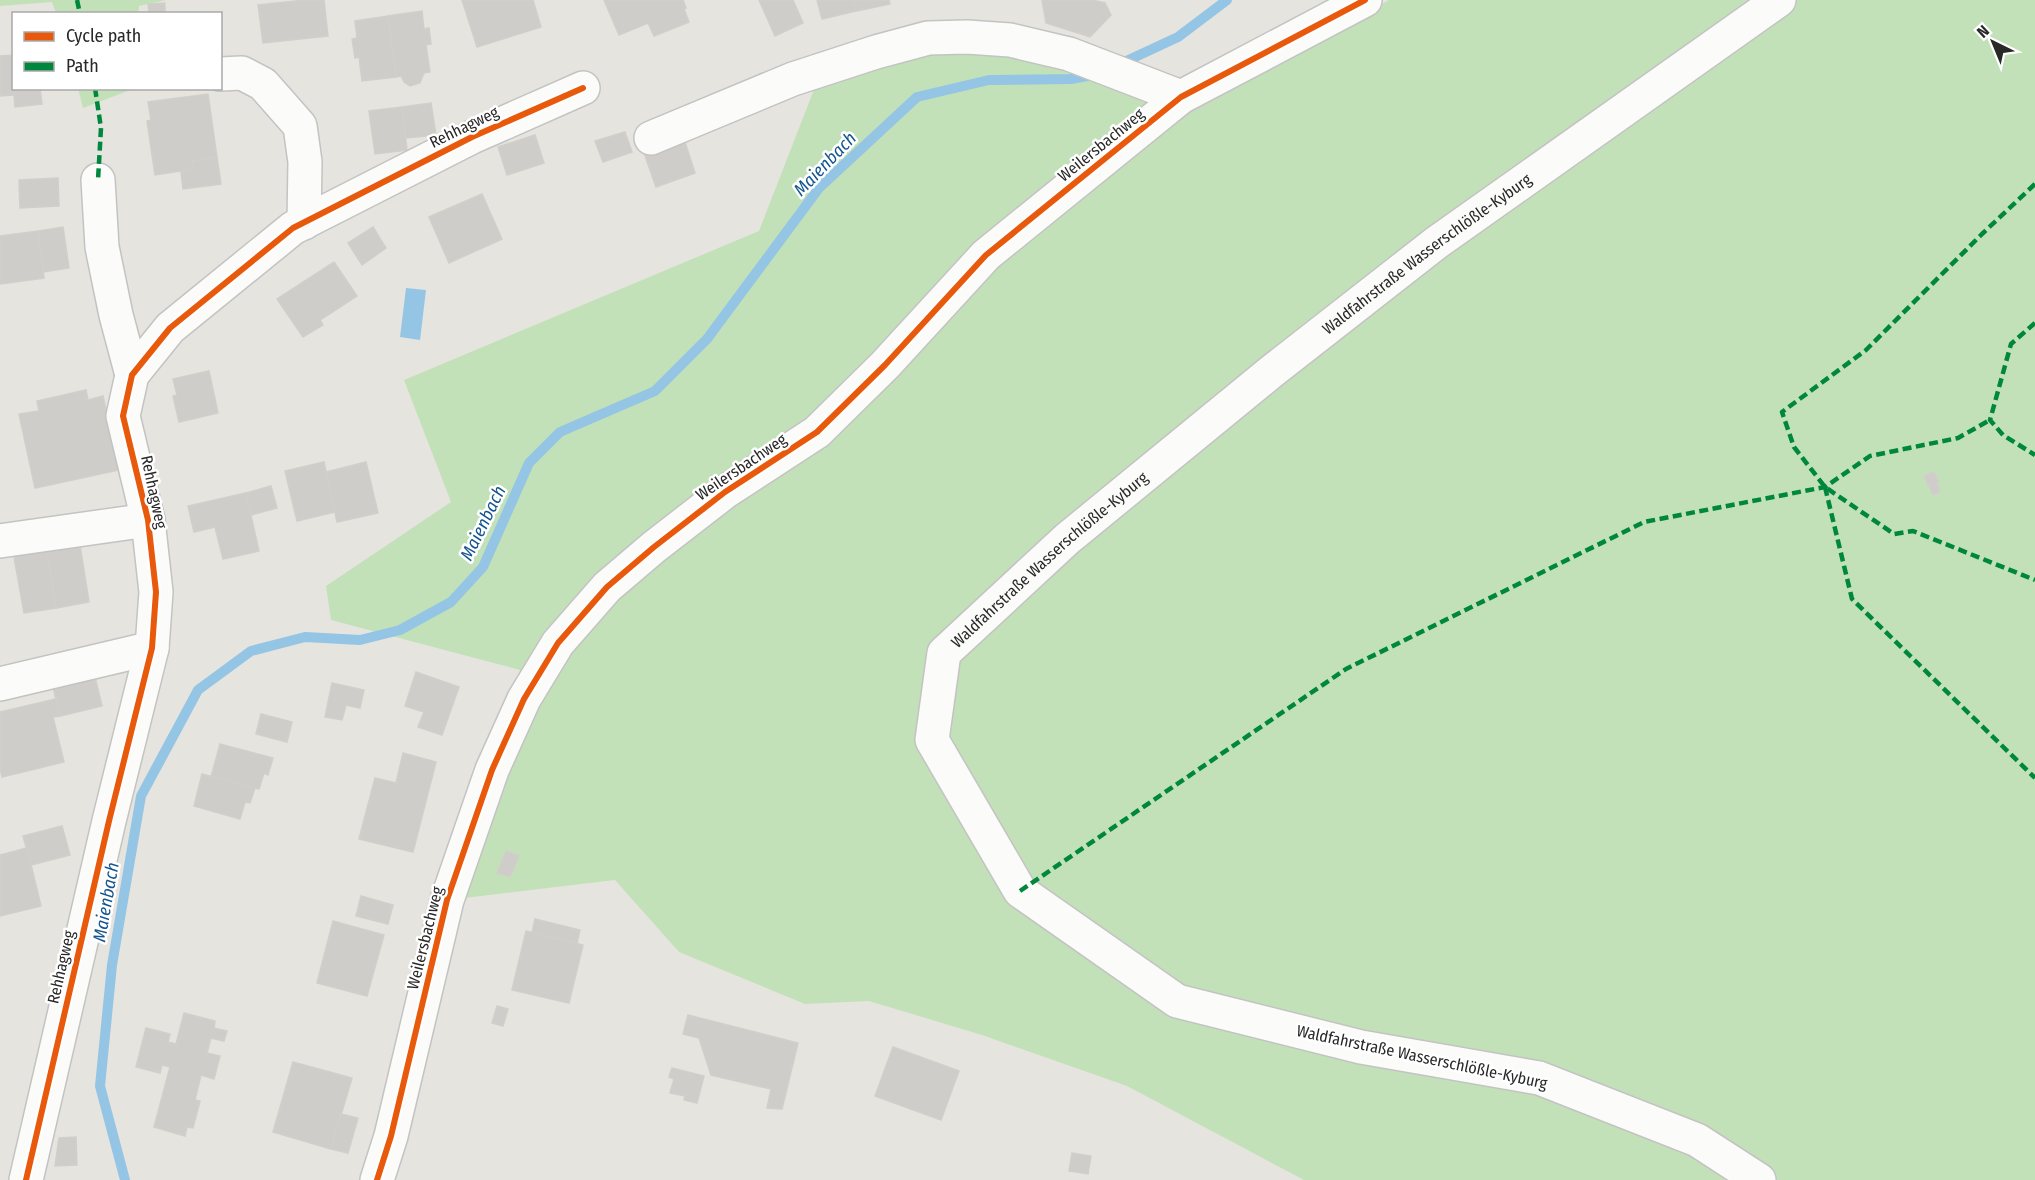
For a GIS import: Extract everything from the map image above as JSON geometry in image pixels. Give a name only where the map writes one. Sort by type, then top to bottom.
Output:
[{"type":"street","name":"Weilersbachweg","points":[[377,1180],[392,1136],[447,900],[492,770],[524,699],[558,643],[607,587],[654,547],[724,492],[817,432],[885,365],[986,255],[1181,97],[1365,0]]},
{"type":"street","name":"Waldfahrstraße Wasserschlößle-Kyburg","points":[[1759,1180],[1697,1140],[1539,1078],[1361,1047],[1177,1001],[1020,891],[932,740],[944,653],[1067,540],[1271,372],[1436,243],[1779,0]]},
{"type":"street","points":[[651,138],[793,79],[928,38],[967,37],[1010,40],[1069,54],[1181,97]]},
{"type":"street","points":[[222,74],[242,73],[263,84],[300,126],[305,162],[304,223]]},
{"type":"street","name":"Rehhagweg","points":[[26,1180],[109,821],[152,648],[156,592],[148,520],[123,416],[132,375],[170,328],[293,228],[472,137],[583,88]]},
{"type":"street","name":"Rehhagweg","points":[[98,180],[102,247],[116,315],[132,375]]},
{"type":"street","name":"Rehhagweg","points":[[0,541],[148,520]]},
{"type":"street","points":[[0,684],[152,648]]},
{"type":"green space","points":[[0,0],[166,0],[139,6],[138,12],[56,12],[52,2],[0,6]]},
{"type":"green space","points":[[1389,0],[2035,0],[2035,1180],[1304,1180],[1127,1086],[982,1035],[869,1001],[805,1004],[679,952],[615,880],[447,900],[440,876],[520,670],[331,620],[326,586],[451,502],[404,380],[759,231],[815,87],[929,53],[1026,52],[1188,112]]},
{"type":"green space","points":[[78,90],[130,90],[83,108]]},
{"type":"water","points":[[406,288],[426,290],[420,340],[400,337]]},
{"type":"building","points":[[324,0],[328,36],[263,43],[258,5]]},
{"type":"building","points":[[462,0],[533,0],[541,27],[477,47]]},
{"type":"building","points":[[604,0],[683,0],[689,22],[654,36],[648,23],[619,35]]},
{"type":"building","points":[[759,0],[793,0],[803,23],[775,36]]},
{"type":"building","points":[[817,0],[853,0],[856,11],[822,19]]},
{"type":"building","points":[[853,0],[889,0],[890,4],[856,11]]},
{"type":"building","points":[[1042,0],[1092,0],[1105,3],[1111,15],[1090,37],[1046,23]]},
{"type":"building","points":[[165,3],[165,12],[149,12],[148,4]]},
{"type":"building","points":[[422,11],[424,29],[429,28],[431,44],[426,45],[430,72],[424,73],[420,83],[410,86],[401,76],[396,77],[388,16]]},
{"type":"building","points":[[388,16],[396,77],[362,81],[359,57],[355,58],[352,39],[357,38],[355,21]]},
{"type":"building","points":[[12,55],[12,90],[40,90],[42,104],[15,107],[14,95],[0,96],[0,56]]},
{"type":"building","points":[[208,94],[217,157],[192,161],[193,169],[155,175],[147,121],[151,120],[148,102]]},
{"type":"building","points":[[431,103],[436,135],[406,138],[402,107]]},
{"type":"building","points":[[402,107],[407,150],[375,154],[369,111]]},
{"type":"building","points":[[625,132],[632,152],[603,162],[595,141]]},
{"type":"building","points":[[535,135],[544,163],[507,175],[498,147]]},
{"type":"building","points":[[683,136],[695,173],[656,187],[643,150]]},
{"type":"building","points":[[217,157],[221,184],[183,189],[181,172],[193,169],[192,161]]},
{"type":"building","points":[[58,178],[59,206],[20,208],[19,180]]},
{"type":"building","points":[[482,194],[502,239],[449,263],[429,217]]},
{"type":"building","points":[[63,227],[69,268],[44,272],[38,231]]},
{"type":"building","points":[[373,227],[386,248],[362,265],[348,243]]},
{"type":"building","points":[[38,231],[44,278],[0,284],[0,236]]},
{"type":"building","points":[[334,262],[357,296],[320,320],[323,325],[303,337],[277,299]]},
{"type":"building","points":[[209,371],[218,413],[179,422],[173,396],[177,395],[173,379]]},
{"type":"building","points":[[86,390],[88,400],[103,396],[119,470],[35,488],[19,414],[39,411],[37,401]]},
{"type":"building","points":[[324,462],[335,512],[297,521],[285,471]]},
{"type":"building","points":[[366,462],[378,513],[337,522],[326,472]]},
{"type":"building","points":[[1934,472],[1939,482],[1937,483],[1940,492],[1933,495],[1924,476]]},
{"type":"building","points":[[271,486],[277,508],[251,515],[246,493]]},
{"type":"building","points":[[246,493],[259,551],[223,559],[215,527],[194,532],[188,506]]},
{"type":"building","points":[[80,545],[89,602],[56,608],[47,551]]},
{"type":"building","points":[[47,551],[56,608],[24,613],[14,557]]},
{"type":"building","points":[[416,672],[459,687],[442,735],[418,727],[424,712],[405,706]]},
{"type":"building","points":[[95,677],[102,706],[60,716],[53,687]]},
{"type":"building","points":[[332,683],[364,690],[360,708],[346,705],[342,720],[325,717]]},
{"type":"building","points":[[56,699],[60,716],[53,717],[64,762],[2,777],[0,712]]},
{"type":"building","points":[[261,714],[292,722],[287,742],[256,734]]},
{"type":"building","points":[[220,744],[273,758],[268,775],[264,773],[259,789],[211,777]]},
{"type":"building","points":[[403,753],[436,762],[413,852],[359,839],[375,778],[396,783]]},
{"type":"building","points":[[202,774],[255,788],[250,803],[245,802],[240,819],[194,806]]},
{"type":"building","points":[[62,826],[70,855],[31,865],[23,836]]},
{"type":"building","points":[[27,848],[41,906],[0,916],[0,855]]},
{"type":"building","points":[[506,851],[519,856],[510,877],[497,873]]},
{"type":"building","points":[[361,896],[393,905],[388,924],[356,916]]},
{"type":"building","points":[[535,919],[580,930],[577,943],[532,933]]},
{"type":"building","points":[[333,921],[384,935],[367,996],[317,983]]},
{"type":"building","points":[[526,931],[583,945],[569,1003],[512,990]]},
{"type":"building","points":[[497,1006],[508,1009],[503,1026],[492,1023]]},
{"type":"building","points":[[184,1013],[215,1021],[214,1028],[227,1031],[224,1041],[211,1038],[207,1053],[220,1056],[214,1079],[201,1075],[195,1100],[200,1101],[193,1128],[187,1127],[185,1136],[154,1127],[170,1067],[162,1065],[160,1073],[136,1067],[146,1028],[170,1034],[168,1042],[176,1044]]},
{"type":"building","points":[[688,1015],[798,1043],[782,1109],[767,1108],[771,1089],[711,1075],[699,1038],[683,1034]]},
{"type":"building","points":[[893,1047],[959,1071],[941,1120],[875,1096]]},
{"type":"building","points":[[293,1062],[352,1078],[331,1149],[273,1132]]},
{"type":"building","points":[[672,1068],[704,1076],[697,1103],[684,1100],[685,1096],[670,1093],[674,1079],[669,1077]]},
{"type":"building","points":[[341,1114],[358,1118],[348,1153],[331,1149]]},
{"type":"building","points":[[76,1137],[77,1165],[55,1166],[59,1138]]},
{"type":"building","points":[[1072,1153],[1091,1156],[1088,1174],[1069,1171]]},
{"type":"waterway","name":"Maienbach","points":[[1120,64],[1178,37],[1227,0]]},
{"type":"waterway","name":"Maienbach","points":[[125,1180],[100,1086],[112,965],[141,796],[198,690],[251,651],[305,637],[360,640],[400,630],[451,602],[483,567],[529,463],[560,432],[655,391],[707,339],[819,188],[917,97],[989,80],[1071,79],[1098,74]]},
{"type":"marked path","points":[[77,0],[80,12]]},
{"type":"marked path","points":[[95,90],[101,128],[98,180]]},
{"type":"marked path","points":[[2035,184],[1866,350],[1782,412],[1794,447],[1825,487],[1894,534],[1913,531],[2035,580]]},
{"type":"marked path","points":[[2035,323],[2011,344],[1990,420],[2003,435],[2035,455]]},
{"type":"marked path","points":[[1020,891],[1346,669],[1644,522],[1825,487],[1870,456],[1958,438],[1990,420]]},
{"type":"marked path","points":[[1825,487],[1852,599],[2035,778]]},
{"type":"cycle path","points":[[377,1180],[391,1136],[447,900],[492,770],[524,699],[558,643],[607,587],[654,547],[725,492],[817,432],[885,365],[986,255],[1181,97],[1365,0]]},
{"type":"cycle path","points":[[26,1180],[109,821],[152,648],[156,592],[148,520],[123,416],[132,375],[170,328],[293,228],[472,137],[583,88]]}]
